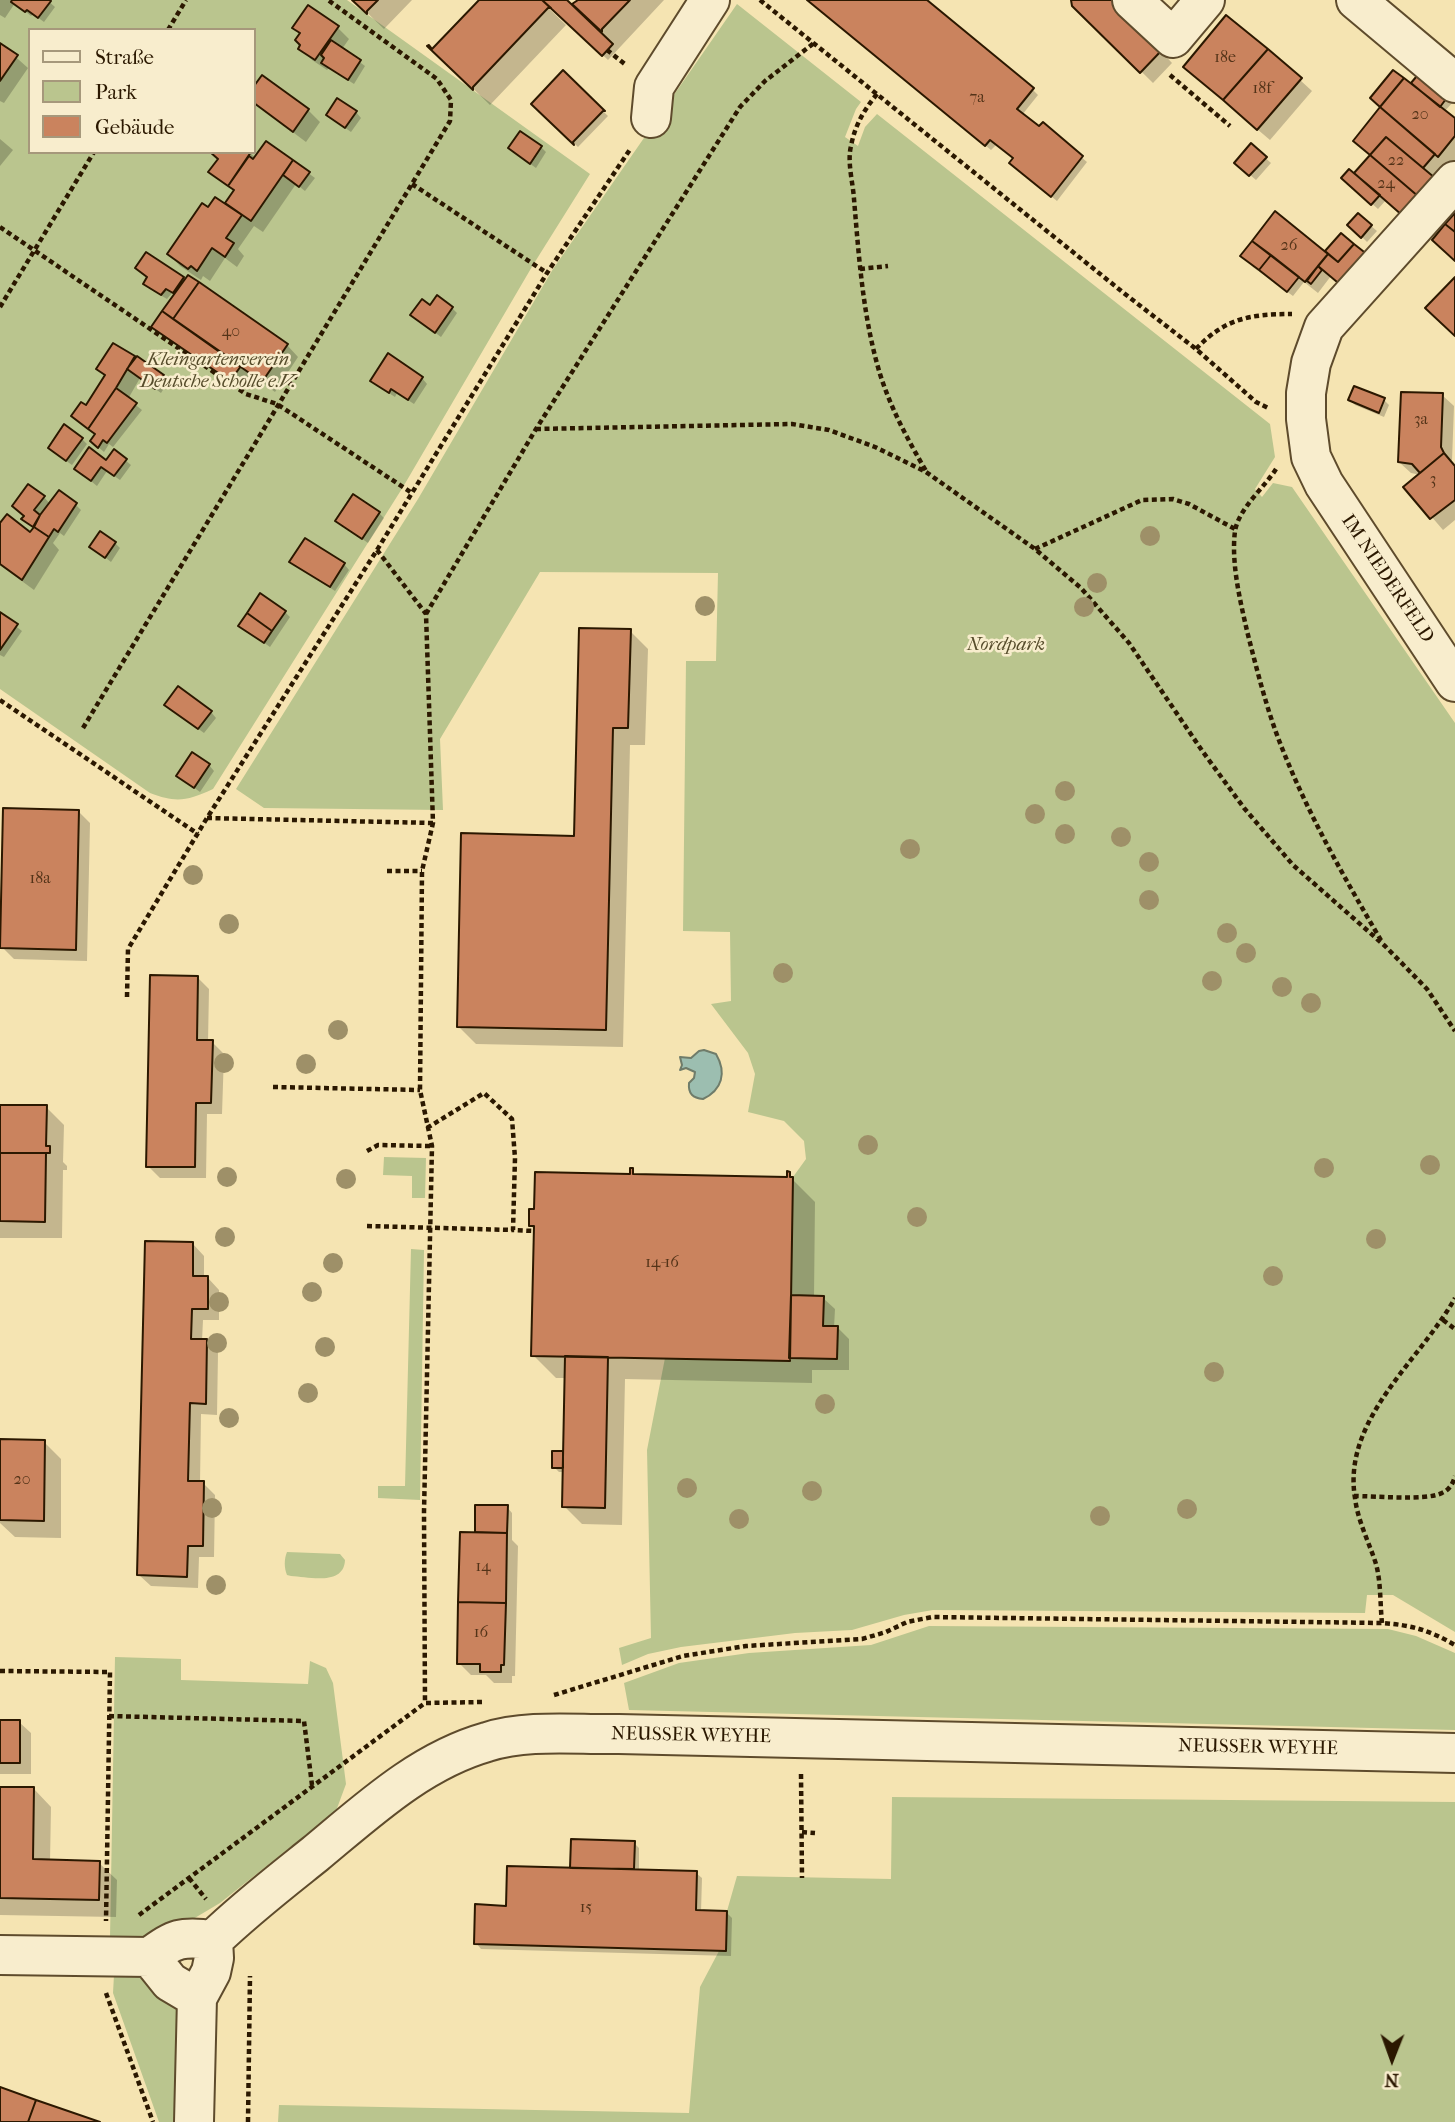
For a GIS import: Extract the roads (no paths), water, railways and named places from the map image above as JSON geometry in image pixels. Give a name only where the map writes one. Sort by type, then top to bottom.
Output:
[{"type":"street","points":[[651,118],[654,87],[710,0]]},
{"type":"street","points":[[1132,0],[1173,38],[1205,0]]},
{"type":"street","points":[[1356,0],[1455,83]]},
{"type":"street","name":"IM NIEDERFELD","points":[[1455,181],[1324,327],[1311,363],[1306,393],[1311,457],[1319,475],[1455,682]]},
{"type":"street","name":"NEUSSER WEYHE","points":[[220,1932],[394,1790],[428,1767],[457,1752],[488,1741],[520,1735],[607,1734],[1455,1753]]},
{"type":"street","points":[[150,1957],[179,1938],[220,1932],[211,1972],[197,1998],[194,2122]]},
{"type":"street","points":[[0,1955],[105,1942],[150,1957],[170,1982],[197,1998]]},
{"type":"park label","name":"Kleingartenverein Deutsche Scholle e.V.","points":[[218,371]]},
{"type":"park label","name":"Nordpark","points":[[1006,645]]}]
